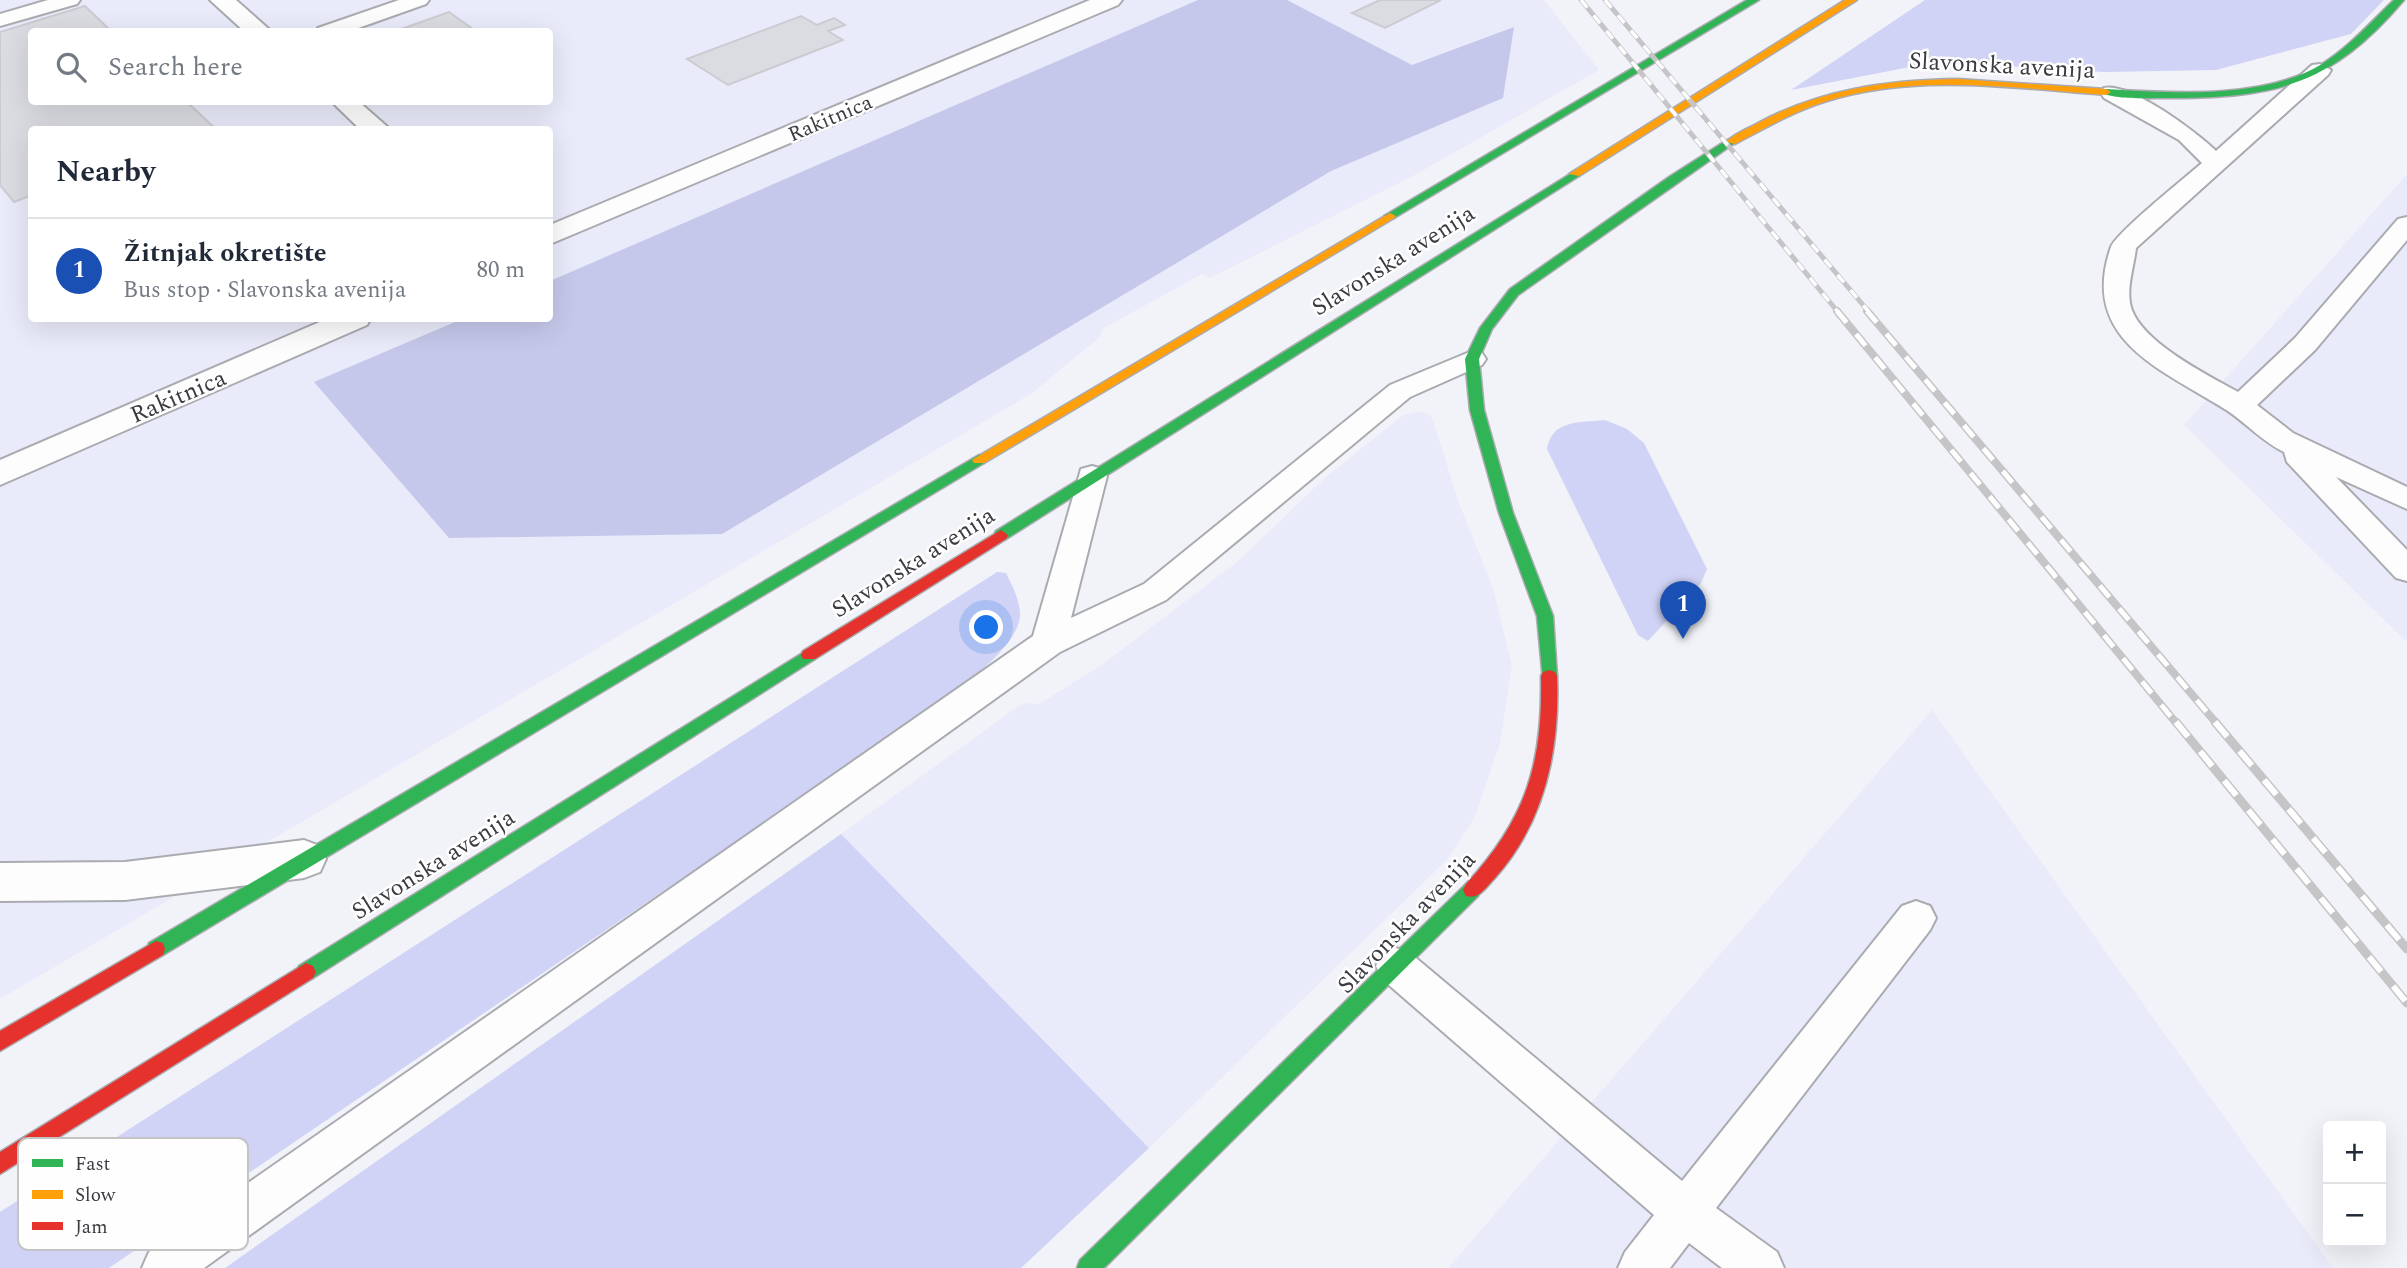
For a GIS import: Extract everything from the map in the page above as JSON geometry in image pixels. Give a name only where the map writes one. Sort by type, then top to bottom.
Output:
[{"type":"main road","name":"Slavonska avenija","points":[[0,1042],[1754,0]]},
{"type":"main road","name":"Slavonska avenija","points":[[41,1138],[1852,0]]},
{"type":"main road","name":"Slavonska avenija","points":[[1088,1268],[1484,878],[1528,814],[1547,756],[1552,717],[1545,616],[1506,513],[1477,410],[1472,359],[1486,328],[1514,292],[1673,179],[1749,131],[1789,110],[1871,85],[1923,80],[2174,96],[2235,92],[2278,85],[2320,70],[2369,31],[2399,0]]},
{"type":"main road","name":"Slavonska avenija","points":[[0,1164],[18,1153]]},
{"type":"street","points":[[222,0],[255,28]]},
{"type":"street","name":"Rakitnica","points":[[553,234],[1110,0]]},
{"type":"street","points":[[348,105],[373,126]]},
{"type":"street","name":"Rakitnica","points":[[0,473],[347,322]]},
{"type":"street","points":[[0,881],[125,881],[304,859]]},
{"type":"lane","points":[[0,20],[70,0]]},
{"type":"lane","points":[[357,0],[376,15]]},
{"type":"lane","points":[[337,28],[419,0]]},
{"type":"lane","points":[[2320,70],[2124,246],[2117,305],[2126,327],[2177,367],[2240,406],[2283,440],[2407,570]]},
{"type":"lane","points":[[2112,93],[2187,135],[2217,165]]},
{"type":"lane","points":[[2240,406],[2305,344],[2407,223]]},
{"type":"lane","points":[[248,1209],[1048,643],[1155,592],[1400,391],[1472,359]]},
{"type":"lane","points":[[2283,440],[2407,499]]},
{"type":"lane","points":[[1048,643],[1092,476]]},
{"type":"lane","points":[[1641,1268],[1916,918]]},
{"type":"lane","points":[[1396,966],[1684,1212],[1761,1268]]},
{"type":"lane","points":[[165,1268],[190,1250]]},
{"type":"shaded area","points":[[0,0],[1544,0],[1599,70],[1415,175],[1210,278],[1202,274],[1102,329],[1100,337],[1031,394],[0,999]]},
{"type":"shaded area","points":[[1198,0],[1287,0],[1412,65],[1514,27],[1503,98],[1331,171],[722,534],[449,538],[314,382],[455,322],[553,322],[553,280]]},
{"type":"shaded area","points":[[1925,0],[2384,0],[2351,34],[2216,70],[2104,72],[1936,62],[1791,90]]},
{"type":"shaded area","points":[[2407,174],[2407,642],[2184,425]]},
{"type":"shaded area","points":[[1422,411],[1432,417],[1459,503],[1493,588],[1512,665],[1500,743],[1475,817],[1446,861],[1149,1148],[841,834],[1023,703],[1039,704],[1100,666],[1237,562],[1326,477],[1403,415]]},
{"type":"shaded area","points":[[1605,420],[1627,429],[1644,443],[1707,569],[1701,583],[1648,641],[1638,635],[1547,449],[1550,439],[1561,427]]},
{"type":"shaded area","points":[[997,572],[1006,573],[1020,609],[1018,626],[1003,649],[949,697],[248,1174],[248,1138],[115,1138]]},
{"type":"shaded area","points":[[1932,710],[2333,1268],[1448,1268]]},
{"type":"shaded area","points":[[841,834],[1149,1148],[1021,1268],[225,1268]]},
{"type":"shaded area","points":[[18,1200],[18,1250],[135,1250],[109,1268],[0,1268],[0,1212]]},
{"type":"building","points":[[1380,0],[1441,0],[1385,28],[1352,13]]},
{"type":"building","points":[[85,6],[108,28],[28,28],[28,105],[190,105],[213,126],[28,126],[28,197],[14,202],[0,185],[0,32]]},
{"type":"building","points":[[449,12],[471,28],[404,28]]},
{"type":"building","points":[[801,16],[817,25],[834,18],[845,25],[828,31],[843,40],[728,85],[687,59]]},
{"type":"railway","points":[[1581,0],[1838,312]]},
{"type":"railway","points":[[1605,0],[1869,312]]},
{"type":"railway","points":[[1837,311],[2177,724]]},
{"type":"railway","points":[[1867,311],[2217,724]]},
{"type":"railway","points":[[2176,722],[2407,1003]]},
{"type":"railway","points":[[2215,722],[2407,949]]},
{"type":"traffic: fast","points":[[1390,216],[1754,0]]},
{"type":"traffic: fast","points":[[2106,92],[2187,95],[2276,86],[2323,68],[2343,53],[2399,0]]},
{"type":"traffic: fast","points":[[1549,676],[1545,616],[1506,513],[1477,410],[1472,359],[1486,328],[1514,292],[1673,179],[1731,142]]},
{"type":"traffic: fast","points":[[1001,535],[1575,174]]},
{"type":"traffic: fast","points":[[156,949],[979,460]]},
{"type":"traffic: fast","points":[[306,972],[809,655]]},
{"type":"traffic: fast","points":[[1088,1268],[1472,890]]},
{"type":"traffic: slow","points":[[1575,174],[1852,0]]},
{"type":"traffic: slow","points":[[1731,142],[1779,116],[1824,98],[1869,88],[1958,82],[2106,92]]},
{"type":"traffic: slow","points":[[979,460],[1390,216]]},
{"type":"traffic: jam","points":[[809,655],[1001,535]]},
{"type":"traffic: jam","points":[[1472,890],[1510,843],[1535,792],[1548,736],[1549,676]]},
{"type":"traffic: jam","points":[[0,1042],[156,949]]},
{"type":"traffic: jam","points":[[41,1138],[306,972]]},
{"type":"traffic: jam","points":[[0,1164],[18,1153]]},
{"type":"place","name":"Žitnjak okretište","points":[[1683,639]]}]
